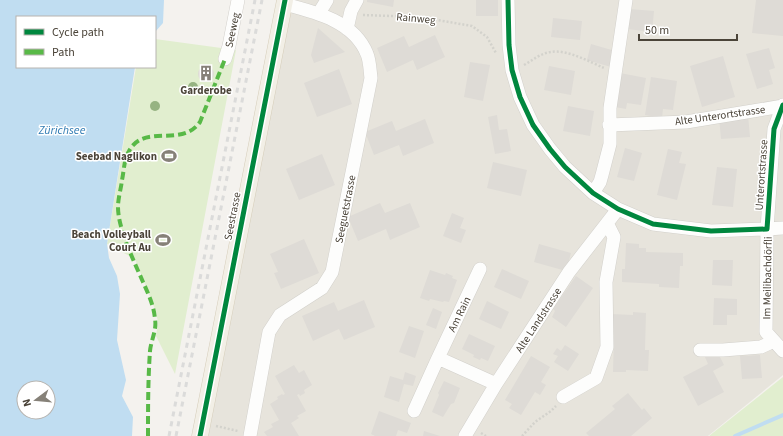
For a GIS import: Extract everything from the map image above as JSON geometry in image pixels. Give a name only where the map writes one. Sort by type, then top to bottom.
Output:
[{"type":"main road","name":"Seestrasse","points":[[200,436],[285,2]]},
{"type":"street","name":"Seeweg","points":[[225,59],[238,0]]},
{"type":"street","points":[[319,13],[327,0]]},
{"type":"street","points":[[508,0],[512,70],[520,97],[533,125],[550,149],[565,167],[593,193],[618,209],[653,224],[711,231],[767,229]]},
{"type":"street","points":[[593,193],[600,182],[610,144],[609,125],[626,0]]},
{"type":"street","name":"Seeguetstrasse","points":[[250,436],[269,332],[280,315],[322,288],[332,272],[371,78],[368,55],[360,40],[347,29],[319,13],[285,2]]},
{"type":"street","points":[[347,29],[354,5]]},
{"type":"street","name":"Alte Unterortstrasse","points":[[609,125],[686,122],[783,106]]},
{"type":"street","name":"Unterortstrasse","points":[[767,229],[774,129],[783,106]]},
{"type":"street","name":"Alte Landstrasse","points":[[465,436],[496,384],[569,272],[618,209]]},
{"type":"street","points":[[563,397],[596,378],[607,347],[606,282],[614,237],[607,223]]},
{"type":"street","name":"Im Meilibachdörfli","points":[[783,228],[767,229],[766,332],[783,351]]},
{"type":"street","name":"Am Rain","points":[[414,411],[480,269]]},
{"type":"street","points":[[700,350],[761,347],[774,341]]},
{"type":"street","points":[[438,358],[496,384]]},
{"type":"path","points":[[528,63],[538,56],[551,52],[562,52],[615,72]]},
{"type":"path","points":[[522,436],[525,435],[535,422],[551,411],[563,397]]},
{"type":"path","points":[[551,411],[556,410]]},
{"type":"path","points":[[213,426],[236,430]]},
{"type":"shaded area","points":[[289,0],[783,0],[783,375],[708,436],[207,436]]},
{"type":"green space","name":"Seebad Naglikon","points":[[156,39],[236,50],[175,374],[156,336],[158,322],[156,312],[135,259],[107,244],[136,68],[156,68]]},
{"type":"green space","points":[[783,377],[783,436],[709,436]]},
{"type":"water","name":"Zürichsee","points":[[0,0],[164,0],[163,23],[156,31],[156,16],[16,16],[16,68],[135,68],[107,244],[109,258],[117,276],[120,294],[117,340],[126,380],[122,396],[133,417],[132,436],[0,436]]},
{"type":"building","points":[[367,0],[394,0],[393,7],[367,2]]},
{"type":"building","points":[[476,0],[498,0],[498,16],[476,16]]},
{"type":"building","points":[[756,0],[783,0],[783,36],[752,33]]},
{"type":"building","points":[[629,9],[654,11],[652,32],[627,29]]},
{"type":"building","points":[[553,18],[582,21],[580,40],[551,37]]},
{"type":"building","points":[[318,28],[345,52],[314,63],[311,55]]},
{"type":"building","points":[[435,35],[445,57],[417,70],[413,60],[387,72],[377,48],[404,36],[409,47]]},
{"type":"building","points":[[591,44],[615,51],[611,67],[587,60]]},
{"type":"building","points":[[769,48],[775,68],[769,70],[773,84],[757,89],[746,54]]},
{"type":"building","points":[[723,56],[735,97],[702,107],[690,66]]},
{"type":"building","points":[[470,62],[490,65],[483,101],[464,97]]},
{"type":"building","name":"Garderobe","points":[[206,66],[213,71],[214,74],[209,81],[206,82],[199,77],[198,74],[203,67]]},
{"type":"building","points":[[549,66],[575,71],[571,95],[544,90]]},
{"type":"building","points":[[339,69],[352,104],[317,117],[304,83]]},
{"type":"building","points":[[620,73],[646,78],[641,105],[627,103],[626,109],[615,107]]},
{"type":"building","points":[[651,77],[677,81],[673,110],[663,109],[662,118],[645,115]]},
{"type":"building","points":[[568,106],[594,111],[590,136],[563,131]]},
{"type":"building","points":[[497,115],[499,130],[507,129],[511,151],[495,154],[488,117]]},
{"type":"building","points":[[748,115],[750,137],[721,139],[719,117]]},
{"type":"building","points":[[425,119],[434,143],[403,156],[399,145],[374,155],[365,132],[392,121],[396,131]]},
{"type":"building","points":[[625,148],[642,153],[634,181],[617,177]]},
{"type":"building","points":[[668,149],[682,152],[679,163],[686,164],[677,200],[657,195]]},
{"type":"building","points":[[322,154],[335,185],[299,200],[286,169]]},
{"type":"building","points":[[493,162],[527,170],[521,196],[487,188]]},
{"type":"building","points":[[717,167],[737,169],[733,207],[712,205]]},
{"type":"building","points":[[380,203],[385,213],[410,203],[420,227],[390,240],[386,229],[358,241],[348,217]]},
{"type":"building","points":[[452,213],[464,218],[460,228],[466,230],[461,243],[443,236]]},
{"type":"building","points":[[304,239],[319,273],[281,289],[274,273],[278,272],[270,254]]},
{"type":"building","points":[[626,243],[639,244],[639,248],[646,248],[646,252],[683,253],[683,266],[680,266],[679,288],[659,287],[659,284],[622,282],[622,269],[625,269]]},
{"type":"building","points":[[539,244],[571,253],[566,271],[534,262]]},
{"type":"building","points":[[713,260],[733,260],[732,286],[712,285]]},
{"type":"building","points":[[502,269],[529,281],[521,299],[494,287]]},
{"type":"building","points":[[430,270],[445,275],[446,273],[453,276],[452,278],[457,280],[449,302],[430,299],[429,301],[420,298]]},
{"type":"building","points":[[576,276],[593,288],[566,327],[552,317],[555,311],[553,309]]},
{"type":"building","points":[[714,298],[737,299],[737,315],[727,315],[727,325],[713,325]]},
{"type":"building","points":[[364,300],[375,327],[344,340],[339,329],[313,341],[302,316],[334,302],[338,311]]},
{"type":"building","points":[[487,301],[509,312],[501,329],[479,319]]},
{"type":"building","points":[[433,308],[442,312],[436,329],[426,325]]},
{"type":"building","points":[[633,312],[646,313],[645,350],[649,350],[648,371],[626,370],[626,372],[613,372],[614,335],[610,335],[611,314],[633,315]]},
{"type":"building","points":[[409,326],[424,331],[415,358],[399,352]]},
{"type":"building","points":[[469,334],[495,346],[488,361],[473,357],[474,355],[462,349]]},
{"type":"building","points":[[565,345],[579,354],[568,371],[554,362],[558,356],[553,354],[557,348],[561,351]]},
{"type":"building","points":[[717,351],[724,365],[713,371],[724,392],[698,406],[683,377],[708,364],[705,357]]},
{"type":"building","points":[[760,355],[762,378],[742,379],[740,356]]},
{"type":"building","points":[[531,356],[550,367],[541,382],[546,385],[540,395],[535,392],[521,415],[509,408],[512,404],[505,400]]},
{"type":"building","points":[[294,365],[299,373],[304,370],[312,385],[304,390],[305,393],[300,396],[299,394],[297,395],[306,411],[297,416],[299,418],[291,423],[299,436],[267,436],[264,432],[273,427],[271,424],[279,420],[270,404],[278,399],[277,397],[285,394],[275,376]]},
{"type":"building","points":[[405,372],[416,376],[413,386],[404,384],[399,402],[384,397],[390,376],[403,380]]},
{"type":"building","points":[[444,381],[460,388],[454,403],[451,404],[443,417],[432,412],[439,395],[438,393]]},
{"type":"building","points":[[628,393],[642,410],[644,408],[652,418],[631,436],[589,436],[586,433],[615,409],[612,406]]},
{"type":"building","points":[[379,411],[411,423],[407,433],[398,430],[396,436],[375,436],[371,434]]},
{"type":"building","points":[[424,431],[440,436],[423,436]]},
{"type":"waterway","points":[[735,436],[783,415]]},
{"type":"railway","points":[[169,436],[255,0]]},
{"type":"railway","points":[[176,436],[262,0]]},
{"type":"marked path","points":[[148,436],[148,383],[150,351],[155,331],[155,323],[150,300],[127,245],[119,216],[118,200],[125,161],[129,151],[136,143],[144,138],[183,134],[192,130],[200,122],[225,59]]},
{"type":"cycle path","points":[[200,436],[285,0]]},
{"type":"cycle path","points":[[508,0],[509,45],[512,70],[520,97],[533,125],[565,167],[593,193],[618,209],[653,224],[711,231],[767,229],[774,129],[783,105]]},
{"type":"place","name":"Garderobe","points":[[206,73]]},
{"type":"place","name":"Seebad Naglikon","points":[[169,156]]},
{"type":"place","name":"Beach Volleyball Court Au","points":[[163,240]]}]
